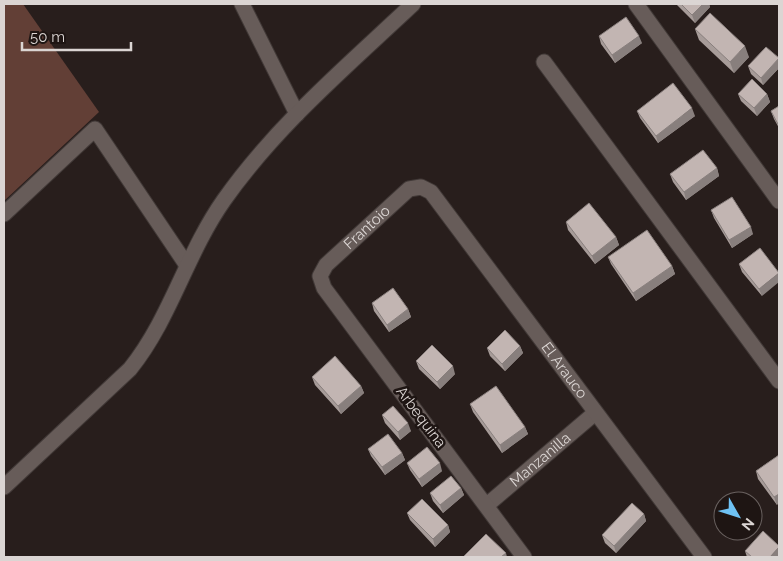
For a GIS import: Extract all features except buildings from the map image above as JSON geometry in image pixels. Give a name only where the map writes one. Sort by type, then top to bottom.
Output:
[{"type":"street","points":[[242,4],[297,114]]},
{"type":"street","points":[[4,487],[130,369],[148,347],[161,324],[186,264],[223,201],[253,162],[297,114],[412,4]]},
{"type":"street","points":[[636,4],[779,201]]},
{"type":"street","points":[[544,62],[779,381]]},
{"type":"street","points":[[4,214],[95,129],[186,264]]},
{"type":"street","name":"Frantoio","points":[[320,276],[326,265],[409,189],[422,187]]},
{"type":"street","name":"El Arauco","points":[[422,187],[431,192],[595,414],[704,557]]},
{"type":"street","name":"Arbequina","points":[[320,276],[324,288],[524,557]]},
{"type":"street","name":"Manzanilla","points":[[487,505],[595,414]]},
{"type":"shaded area","points":[[4,4],[23,4],[99,112],[4,201]]}]
